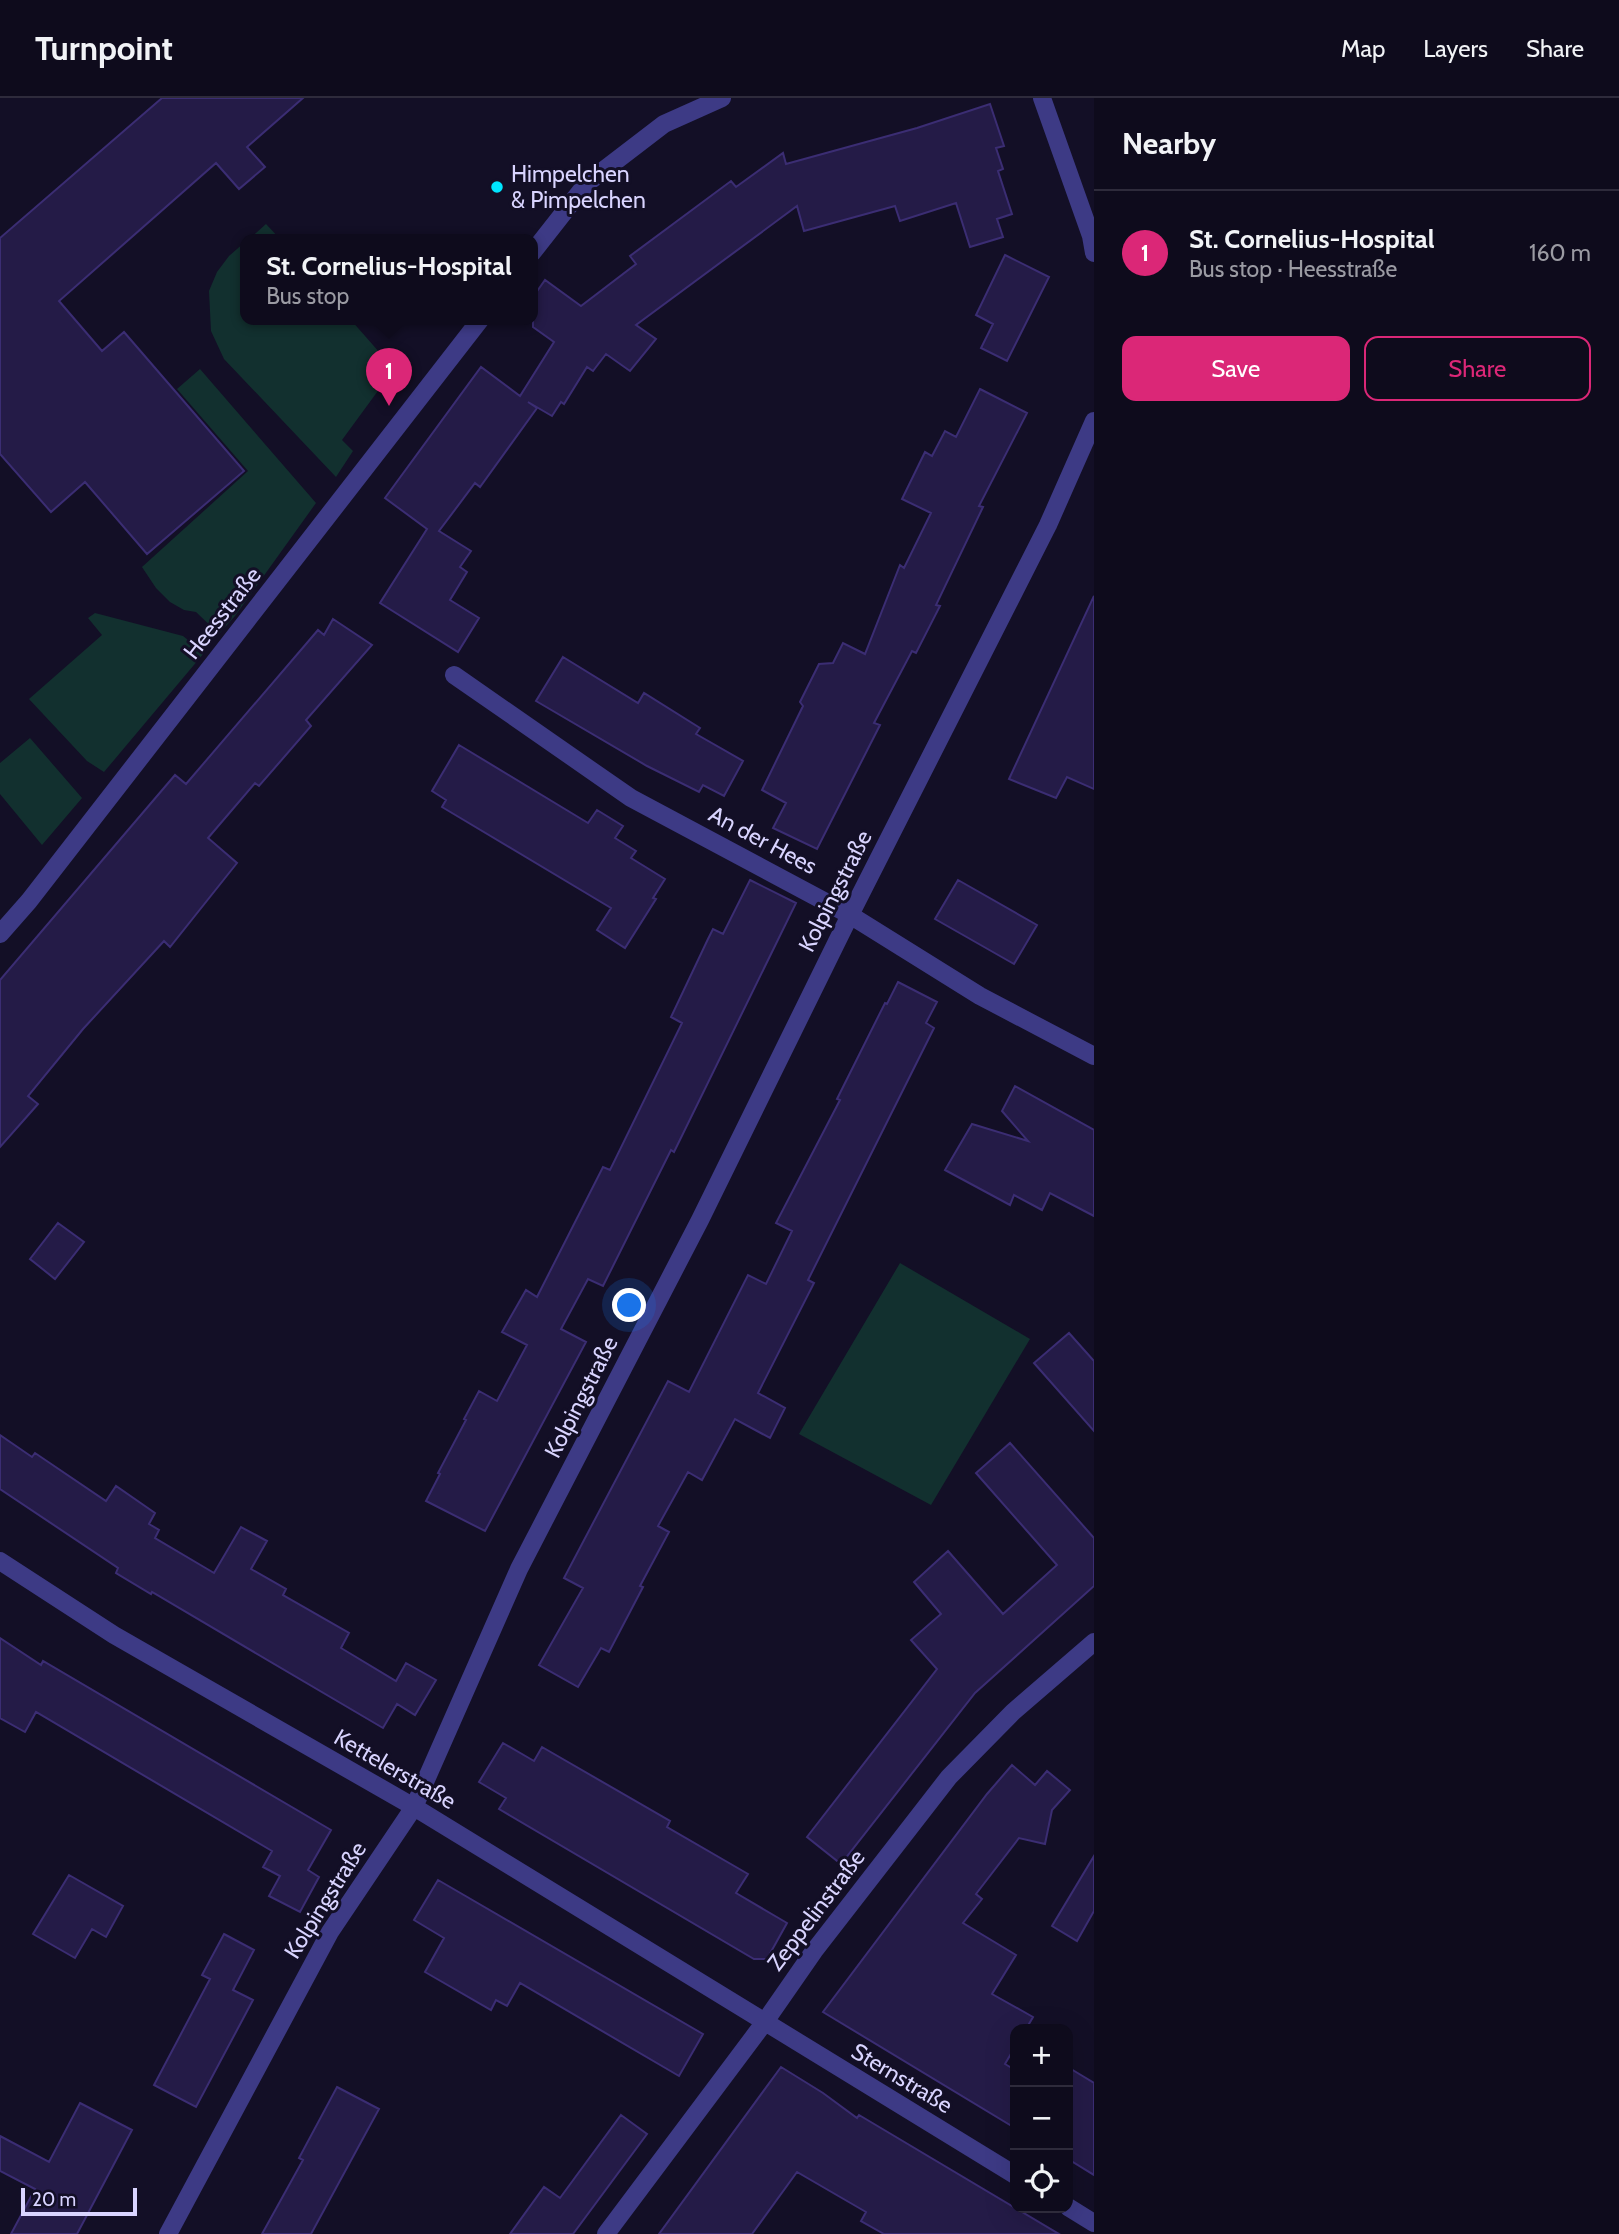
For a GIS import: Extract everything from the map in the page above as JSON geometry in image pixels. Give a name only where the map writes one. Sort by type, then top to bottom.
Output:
[{"type":"street","points":[[538,247],[587,183],[664,124],[722,98]]},
{"type":"street","points":[[1042,98],[1091,236],[1094,253]]},
{"type":"street","name":"Heesstraße","points":[[0,934],[54,869],[476,325]]},
{"type":"street","name":"Kolpingstraße","points":[[168,2234],[330,1933],[414,1807],[519,1569],[700,1220],[850,915],[1048,525],[1094,421]]},
{"type":"street","name":"An der Hees","points":[[454,675],[631,797],[850,915],[980,996],[1094,1056]]},
{"type":"street","name":"Kettelerstraße","points":[[0,1561],[114,1635],[414,1807],[764,2023]]},
{"type":"street","name":"Zeppelinstraße","points":[[606,2234],[764,2023],[814,1951],[949,1777],[1013,1712],[1094,1642]]},
{"type":"street","name":"Sternstraße","points":[[764,2023],[1010,2172]]},
{"type":"street","points":[[1073,2210],[1094,2223]]},
{"type":"green space","points":[[266,224],[275,234],[255,234]]},
{"type":"green space","points":[[240,246],[240,325],[355,325],[394,369],[342,440],[353,451],[336,477],[224,359],[211,331],[209,291],[217,272]]},
{"type":"green space","points":[[200,369],[316,503],[235,616],[219,634],[196,612],[184,610],[170,602],[156,588],[142,567],[248,471],[177,389]]},
{"type":"green space","points":[[95,613],[183,636],[204,653],[104,772],[87,761],[29,699],[102,635],[88,618]]},
{"type":"green space","points":[[30,738],[82,798],[42,845],[0,794],[0,763]]},
{"type":"green space","points":[[900,1263],[1030,1339],[931,1505],[799,1434]]},
{"type":"building","points":[[162,98],[303,98],[247,147],[265,167],[239,189],[216,163],[59,301],[102,351],[124,332],[244,471],[147,554],[85,482],[51,512],[0,454],[0,238]]},
{"type":"building","points":[[990,104],[1004,146],[996,148],[1003,169],[998,171],[1012,214],[997,219],[1003,237],[970,247],[956,203],[900,221],[895,206],[804,231],[797,206],[636,325],[656,339],[630,371],[606,354],[593,371],[587,367],[564,404],[561,402],[552,416],[528,402],[537,408],[480,487],[475,483],[439,531],[471,551],[460,567],[467,572],[450,600],[479,618],[458,652],[380,603],[427,529],[385,498],[481,367],[520,396],[554,342],[533,327],[538,325],[538,290],[545,280],[581,306],[636,264],[630,256],[731,181],[736,187],[783,153],[786,164],[917,128]]},
{"type":"building","points":[[1005,255],[1049,277],[1007,361],[981,348],[993,324],[976,315]]},
{"type":"building","points":[[980,389],[1027,413],[979,506],[983,507],[936,605],[940,606],[916,653],[912,651],[874,723],[880,725],[817,849],[773,828],[786,803],[762,790],[803,706],[800,702],[819,664],[833,663],[843,643],[865,654],[900,565],[904,568],[931,513],[902,499],[925,452],[932,456],[945,431],[956,437]]},
{"type":"building","points":[[1094,596],[1094,789],[1067,777],[1056,798],[1009,779]]},
{"type":"building","points":[[333,619],[372,645],[306,720],[311,726],[259,786],[255,783],[208,838],[237,863],[170,947],[164,941],[83,1029],[28,1096],[38,1104],[0,1147],[0,980],[175,775],[186,784],[318,630],[324,635]]},
{"type":"building","points":[[563,657],[638,703],[644,693],[700,728],[696,734],[743,761],[724,796],[703,785],[699,792],[647,766],[536,701]]},
{"type":"building","points":[[459,745],[588,823],[597,810],[623,826],[615,838],[636,851],[631,858],[665,879],[653,898],[656,899],[625,948],[597,930],[611,908],[442,807],[446,800],[432,791]]},
{"type":"building","points":[[750,880],[796,903],[674,1152],[671,1150],[603,1286],[588,1279],[561,1329],[586,1342],[485,1531],[426,1501],[479,1391],[497,1401],[527,1345],[502,1332],[526,1290],[537,1297],[603,1167],[610,1170],[682,1023],[671,1017],[708,939],[713,929],[723,934]]},
{"type":"building","points":[[958,880],[1037,925],[1014,964],[935,919]]},
{"type":"building","points":[[898,982],[937,1002],[926,1023],[934,1028],[808,1280],[814,1283],[758,1393],[785,1408],[770,1438],[735,1419],[702,1480],[688,1472],[658,1526],[669,1532],[640,1586],[643,1587],[609,1652],[601,1648],[578,1687],[539,1665],[583,1588],[564,1578],[668,1381],[689,1392],[748,1275],[766,1284],[792,1231],[776,1223],[840,1100],[837,1099],[885,1003],[887,1004]]},
{"type":"building","points":[[1015,1086],[1094,1130],[1094,1216],[1050,1193],[1042,1210],[1014,1195],[1010,1205],[945,1170],[972,1124],[1028,1141],[1002,1111]]},
{"type":"building","points":[[58,1223],[84,1242],[55,1279],[30,1259]]},
{"type":"building","points":[[1069,1333],[1094,1361],[1094,1431],[1034,1363]]},
{"type":"building","points":[[0,1435],[32,1457],[35,1453],[106,1501],[116,1486],[155,1513],[149,1524],[159,1530],[155,1538],[214,1573],[241,1527],[267,1541],[251,1569],[286,1589],[283,1595],[349,1633],[341,1648],[396,1681],[406,1663],[436,1680],[415,1715],[397,1704],[383,1728],[116,1573],[118,1568],[0,1489]]},
{"type":"building","points":[[1010,1443],[1094,1538],[1094,1586],[975,1693],[841,1864],[807,1837],[937,1669],[911,1640],[941,1614],[914,1582],[948,1551],[1003,1614],[1057,1565],[976,1473]]},
{"type":"building","points":[[0,1638],[41,1665],[43,1661],[331,1830],[308,1870],[319,1877],[300,1912],[269,1896],[280,1876],[263,1867],[272,1851],[36,1712],[25,1732],[0,1718]]},
{"type":"building","points":[[503,1743],[534,1761],[542,1747],[670,1821],[667,1827],[748,1874],[736,1893],[787,1923],[767,1959],[754,1959],[499,1809],[506,1798],[479,1782]]},
{"type":"building","points":[[1012,1765],[1035,1785],[1047,1771],[1070,1790],[1052,1810],[1045,1844],[1019,1838],[976,1894],[982,1899],[963,1923],[1016,1955],[992,1994],[1033,2017],[1029,2024],[1010,2024],[1010,2056],[1005,2064],[1010,2067],[1010,2125],[823,2012],[987,1794]]},
{"type":"building","points":[[1094,1856],[1094,1911],[1077,1941],[1052,1926]]},
{"type":"building","points":[[69,1875],[123,1906],[106,1937],[92,1929],[75,1958],[33,1934]]},
{"type":"building","points":[[438,1880],[703,2034],[679,2076],[520,1983],[507,2006],[496,2000],[491,2010],[425,1972],[444,1938],[414,1920]]},
{"type":"building","points":[[224,1934],[254,1950],[233,1990],[253,2000],[196,2107],[154,2085],[210,1979],[202,1975]]},
{"type":"building","points":[[781,2067],[857,2118],[859,2115],[1010,2205],[1010,2213],[1024,2213],[1059,2234],[884,2234],[861,2221],[866,2212],[797,2172],[752,2234],[659,2234]]},
{"type":"building","points":[[1073,2070],[1094,2083],[1094,2175],[1073,2162]]},
{"type":"building","points":[[337,2087],[379,2109],[311,2234],[262,2234],[303,2160],[299,2158]]},
{"type":"building","points":[[80,2103],[132,2130],[77,2234],[11,2234],[35,2189],[0,2171],[0,2136],[49,2162]]},
{"type":"building","points":[[621,2115],[647,2134],[573,2234],[510,2234],[544,2187],[560,2198]]},
{"type":"place","name":"Himpelchen & Pimpelchen","points":[[497,187]]},
{"type":"place","name":"St. Cornelius-Hospital","points":[[389,406]]}]
